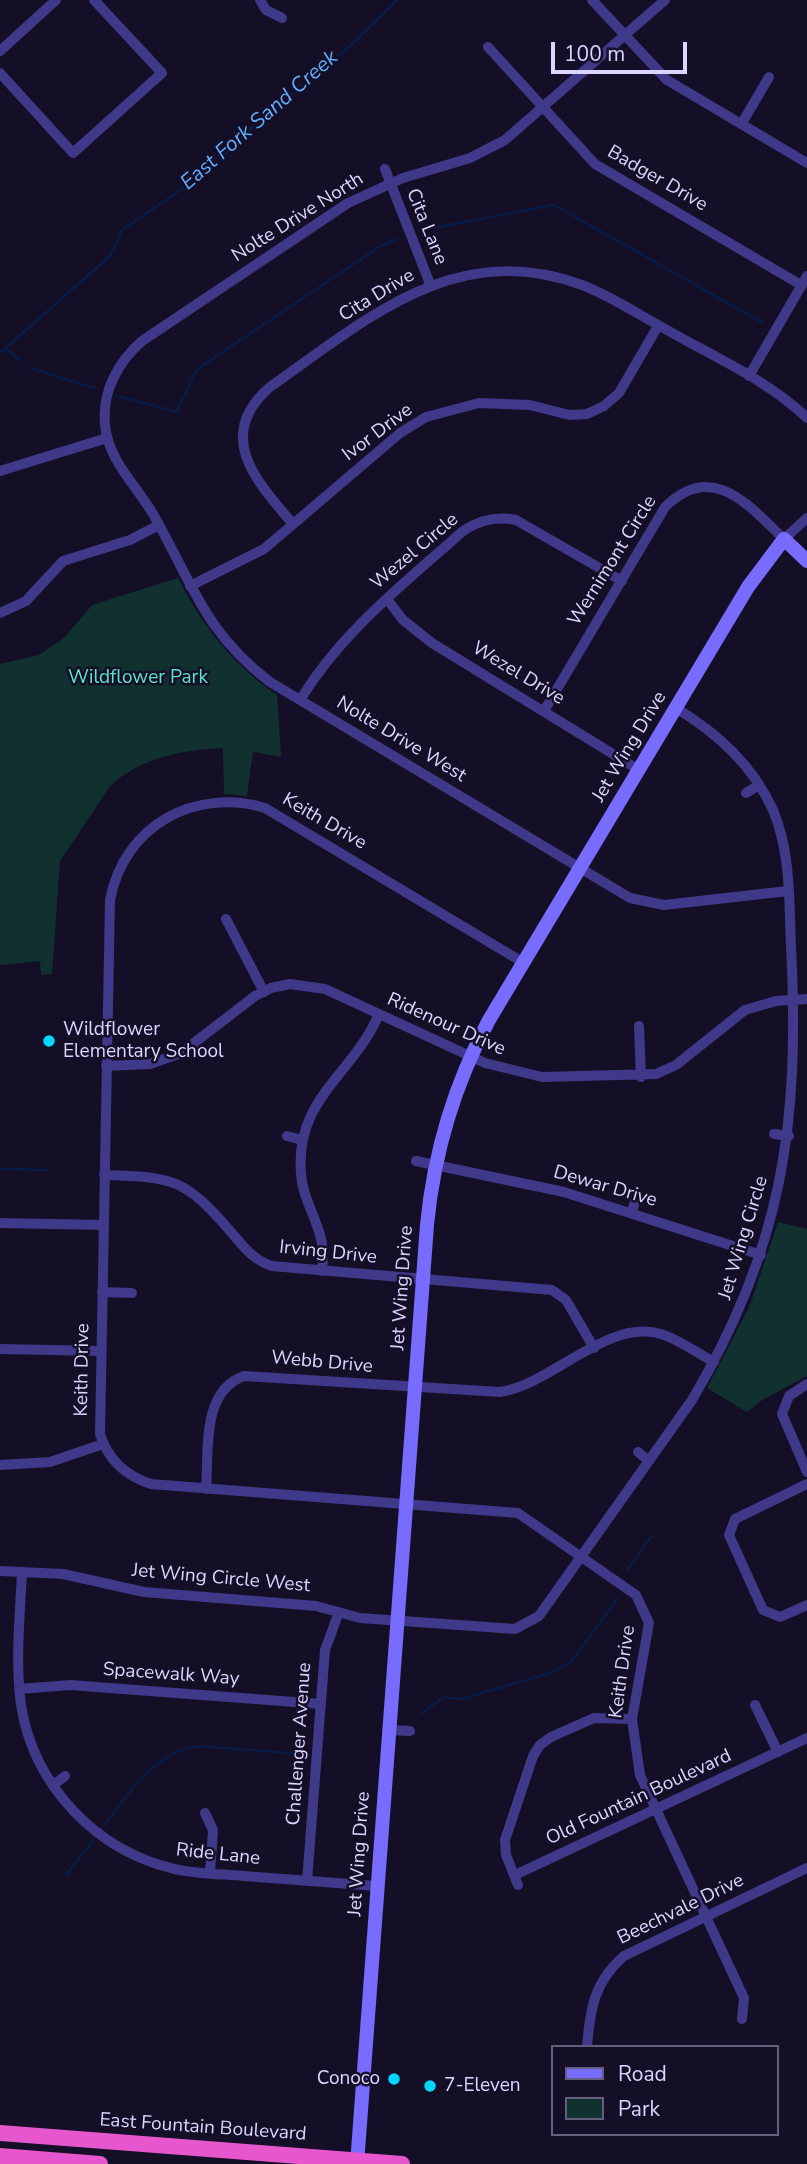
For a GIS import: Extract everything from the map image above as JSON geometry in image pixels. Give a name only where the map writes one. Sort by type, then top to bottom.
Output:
[{"type":"highway","name":"East Fountain Boulevard","points":[[0,2133],[402,2164]]},
{"type":"highway","points":[[9,2159],[100,2164]]},
{"type":"main road","name":"Wernimont Circle","points":[[784,539],[807,561]]},
{"type":"main road","name":"Jet Wing Drive","points":[[357,2162],[422,1280],[435,1164],[444,1125],[470,1055],[748,587],[784,539]]},
{"type":"street","points":[[0,51],[57,0]]},
{"type":"street","points":[[0,73],[73,153],[162,73],[94,0]]},
{"type":"street","points":[[260,0],[267,10],[282,18]]},
{"type":"street","points":[[592,0],[667,80],[807,163]]},
{"type":"street","name":"Nolte Drive North","points":[[107,438],[105,410],[108,389],[120,366],[135,347],[338,209],[390,183],[481,153],[505,140],[544,109],[665,0]]},
{"type":"street","name":"Badger Drive","points":[[488,47],[587,158],[604,171],[804,280]]},
{"type":"street","points":[[743,123],[769,77]]},
{"type":"street","name":"Cita Lane","points":[[384,169],[430,284]]},
{"type":"street","name":"Cita Drive","points":[[293,524],[258,484],[246,461],[245,422],[254,403],[270,387],[401,298],[430,284],[485,272],[546,274],[595,291],[749,376],[807,418]]},
{"type":"street","points":[[749,376],[804,280]]},
{"type":"street","name":"Ivor Drive","points":[[190,586],[257,554],[400,433],[426,417],[479,403],[520,403],[569,415],[587,414],[604,406],[619,393],[659,326]]},
{"type":"street","points":[[0,471],[8,466],[107,438]]},
{"type":"street","name":"Nolte Drive West","points":[[107,438],[120,465],[159,525],[208,619],[230,647],[255,670],[300,700],[630,898],[651,904],[788,891]]},
{"type":"street","name":"Wernimont Circle","points":[[544,710],[665,507],[692,489],[712,487],[738,496],[784,539]]},
{"type":"street","name":"Wezel Circle","points":[[300,700],[327,658],[348,634],[463,531],[481,521],[504,518],[528,526],[622,581]]},
{"type":"street","name":"Jet Wing Drive","points":[[784,539],[807,518]]},
{"type":"street","points":[[0,612],[26,601],[63,561],[130,540],[159,525]]},
{"type":"street","name":"Wezel Drive","points":[[387,599],[403,620],[422,636],[639,770]]},
{"type":"street","name":"Jet Wing Circle","points":[[397,1621],[506,1629],[524,1626],[539,1616],[649,1461],[714,1362],[738,1314],[761,1255],[779,1193],[789,1136],[794,1070],[794,999],[788,891],[779,827],[759,785],[724,742],[676,708]]},
{"type":"street","points":[[747,793],[759,785]]},
{"type":"street","name":"Keith Drive","points":[[524,962],[277,813],[236,801],[195,805],[170,815],[149,829],[132,848],[116,875],[110,900],[99,1423],[103,1444],[124,1471],[141,1481],[206,1489],[518,1513],[636,1594],[647,1613],[649,1635],[632,1719],[640,1775],[744,1998],[742,2019]]},
{"type":"street","points":[[226,919],[264,992]]},
{"type":"street","name":"Ridenour Drive","points":[[106,1066],[150,1064],[181,1054],[264,992],[280,985],[311,985],[499,1068],[534,1076],[641,1077],[656,1074],[676,1065],[745,1010],[794,999],[807,999]]},
{"type":"street","points":[[322,1271],[322,1242],[302,1183],[302,1140],[309,1115],[320,1097],[359,1052],[379,1014]]},
{"type":"street","points":[[639,1026],[641,1077]]},
{"type":"street","points":[[774,1134],[789,1136]]},
{"type":"street","points":[[287,1136],[302,1140]]},
{"type":"street","name":"Dewar Drive","points":[[416,1161],[564,1192],[761,1255]]},
{"type":"street","name":"Irving Drive","points":[[104,1175],[154,1176],[174,1182],[200,1196],[249,1253],[263,1263],[322,1271],[552,1290],[566,1300],[593,1348]]},
{"type":"street","points":[[632,1212],[636,1197]]},
{"type":"street","points":[[0,1223],[104,1225]]},
{"type":"street","points":[[102,1292],[132,1293]]},
{"type":"street","name":"Webb Drive","points":[[206,1489],[212,1410],[220,1391],[235,1379],[254,1375],[488,1393],[511,1391],[621,1334],[659,1334],[714,1362]]},
{"type":"street","points":[[0,1349],[101,1351]]},
{"type":"street","points":[[807,1384],[789,1396],[782,1414],[807,1472]]},
{"type":"street","points":[[0,1465],[50,1462],[103,1444]]},
{"type":"street","points":[[638,1452],[649,1461]]},
{"type":"street","points":[[807,1483],[735,1518],[729,1535],[763,1609],[780,1616],[807,1605]]},
{"type":"street","name":"Jet Wing Circle West","points":[[0,1572],[63,1574],[144,1592],[316,1605],[360,1618],[397,1621]]},
{"type":"street","name":"Ride Lane","points":[[22,1572],[19,1689],[28,1732],[53,1785],[75,1814],[101,1836],[127,1851],[164,1866],[210,1873],[376,1886]]},
{"type":"street","name":"Challenger Avenue","points":[[307,1881],[325,1650],[339,1612]]},
{"type":"street","name":"Spacewalk Way","points":[[19,1689],[70,1685],[321,1704]]},
{"type":"street","points":[[755,1704],[778,1752]]},
{"type":"street","name":"Old Fountain Boulevard","points":[[632,1719],[594,1718],[551,1737],[540,1745],[533,1756],[505,1840],[506,1855],[516,1880],[807,1738]]},
{"type":"street","points":[[388,1730],[410,1731]]},
{"type":"street","points":[[53,1785],[65,1776]]},
{"type":"street","points":[[205,1813],[213,1830],[210,1873]]},
{"type":"street","name":"Beechvale Drive","points":[[587,2045],[589,2011],[596,1990],[607,1973],[634,1949],[807,1868]]},
{"type":"green space","name":"Wildflower Park","points":[[178,578],[220,643],[246,670],[277,695],[281,757],[253,752],[247,796],[224,794],[223,748],[163,757],[122,776],[110,786],[60,861],[52,974],[41,975],[40,961],[0,965],[0,664],[39,655],[65,637],[92,605]]},
{"type":"green space","points":[[778,1222],[807,1229],[807,1376],[762,1400],[747,1412],[707,1388],[750,1305]]},
{"type":"waterway","name":"East Fork Sand Creek","points":[[0,353],[110,256],[122,230],[206,173],[264,116],[350,46],[397,0]]},
{"type":"waterway","points":[[422,230],[554,205],[763,323]]},
{"type":"waterway","points":[[117,396],[177,412],[196,370],[379,247],[397,239]]},
{"type":"waterway","points":[[6,348],[19,360]]},
{"type":"waterway","points":[[30,368],[94,388]]},
{"type":"waterway","points":[[0,1169],[47,1170]]},
{"type":"waterway","points":[[627,1570],[651,1537]]},
{"type":"waterway","points":[[422,1713],[444,1697],[462,1699],[550,1673],[571,1662],[618,1598]]},
{"type":"waterway","points":[[105,1825],[144,1775],[169,1756],[184,1750],[199,1746],[301,1754]]},
{"type":"waterway","points":[[66,1875],[92,1842]]},
{"type":"place","name":"Wildflower Elementary School","points":[[49,1041]]},
{"type":"place","name":"Conoco","points":[[394,2079]]},
{"type":"place","name":"7-Eleven","points":[[430,2086]]}]
